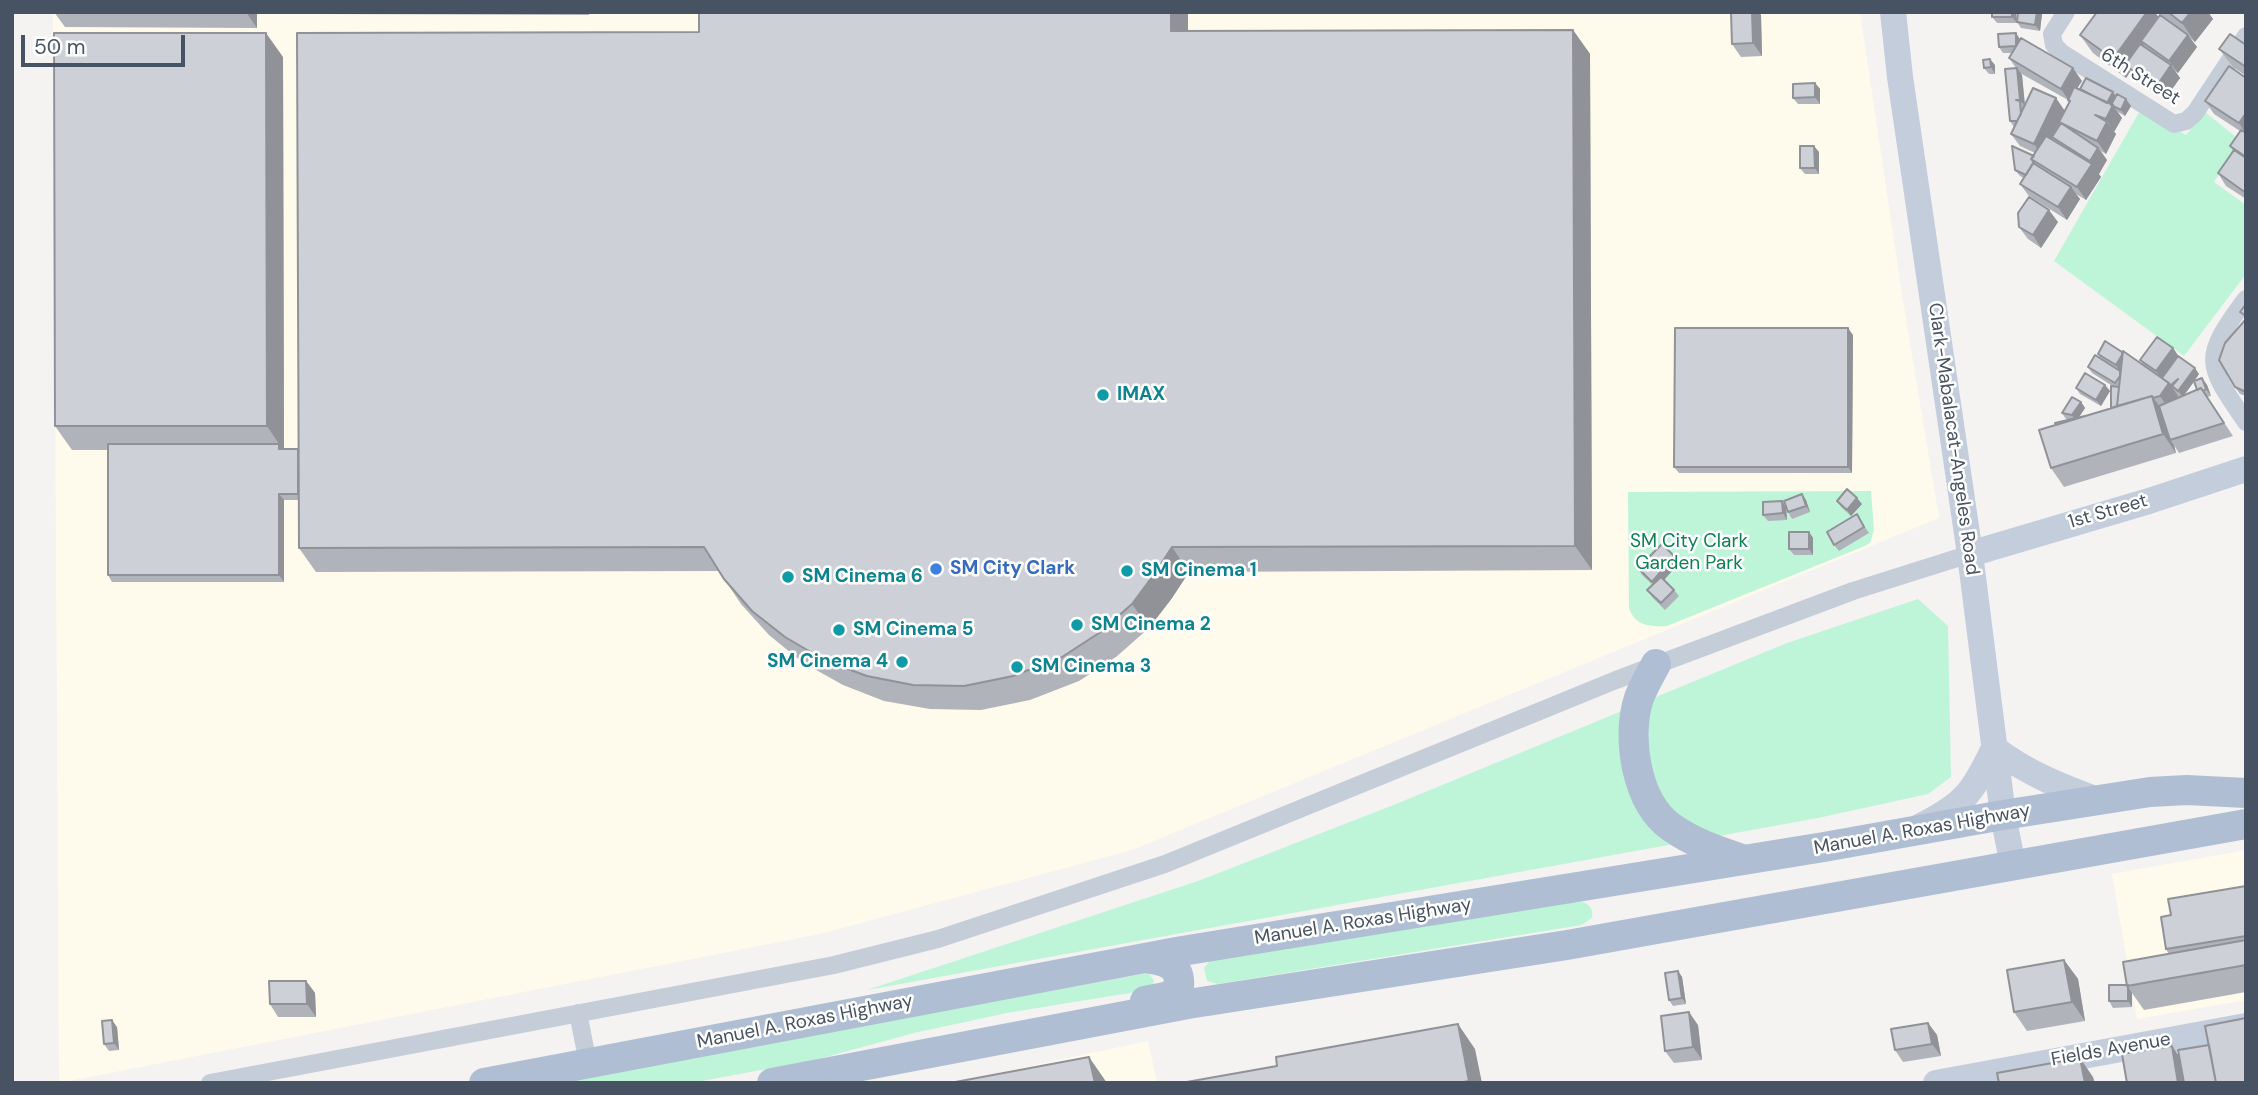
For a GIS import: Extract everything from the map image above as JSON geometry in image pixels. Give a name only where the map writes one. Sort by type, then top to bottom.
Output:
[{"type":"main road","name":"Clark-Mabalacat-Angeles Road","points":[[1893,12],[1900,77],[1970,554],[2003,815],[2013,866]]},
{"type":"main road","name":"1st Street","points":[[1970,554],[2246,469]]},
{"type":"main road","points":[[1656,664],[1639,698],[1632,734],[1638,771],[1649,802],[1669,826],[1706,848],[1746,860]]},
{"type":"main road","points":[[1907,833],[1948,812],[1966,798],[1994,748],[2011,762],[2099,801]]},
{"type":"main road","name":"Manuel A. Roxas Highway","points":[[484,1083],[1145,958],[1746,860],[2003,815],[2150,792],[2188,790],[2246,793]]},
{"type":"main road","points":[[772,1083],[1188,1004],[1567,945],[2246,824]]},
{"type":"main road","points":[[905,1057],[923,1044],[1170,996],[1176,992],[1180,979],[1173,966],[1167,962],[1145,958]]},
{"type":"main road","name":"Fields Avenue","points":[[1936,1083],[2246,1026]]},
{"type":"street","name":"6th Street","points":[[2066,12],[2052,34],[2054,45],[2062,53],[2174,124],[2186,121],[2194,113],[2246,36]]},
{"type":"street","points":[[2246,299],[2219,338],[2212,363],[2222,388],[2246,422]]},
{"type":"street","points":[[210,1083],[834,965],[938,939],[1165,864],[1656,664],[1853,592],[1970,554]]},
{"type":"street","points":[[578,1013],[588,1063]]},
{"type":"shaded area","name":"SM City Clark","points":[[53,12],[1860,12],[1902,295],[1939,518],[1132,850],[820,934],[59,1083]]},
{"type":"shaded area","points":[[2246,850],[2246,1000],[2137,1019],[2112,874]]},
{"type":"shaded area","points":[[1148,1041],[1157,1083],[950,1083]]},
{"type":"green space","points":[[2141,109],[2186,135],[2205,112],[2241,141],[2214,182],[2246,205],[2246,274],[2184,356],[2054,261]]},
{"type":"green space","name":"SM City Clark Garden Park","points":[[1871,491],[1874,530],[1870,543],[1865,546],[1667,626],[1639,622],[1629,608],[1628,492]]},
{"type":"green space","points":[[1918,599],[1948,626],[1951,777],[1928,794],[1818,818],[867,990],[1198,881],[1396,804],[1787,643]]},
{"type":"green space","points":[[1578,901],[1587,904],[1592,911],[1592,918],[1582,925],[1218,984],[1207,981],[1204,968],[1211,959]]},
{"type":"green space","points":[[1148,973],[1154,980],[1153,985],[1142,991],[1007,1013],[914,1033],[815,1060],[691,1083],[549,1083]]},
{"type":"building","points":[[699,12],[1171,12],[1171,31],[1573,30],[1575,546],[1172,547],[1132,604],[1099,633],[1062,657],[1013,676],[964,686],[913,685],[867,676],[826,661],[785,637],[752,611],[724,579],[704,547],[299,548],[297,33],[699,32]]},
{"type":"building","points":[[1731,12],[1752,12],[1753,43],[1732,44]]},
{"type":"building","points":[[1992,12],[2012,12],[2012,17],[1992,17]]},
{"type":"building","points":[[2018,12],[2037,12],[2035,25],[2017,22]]},
{"type":"building","points":[[2097,12],[2147,12],[2113,59],[2080,35]]},
{"type":"building","points":[[2168,12],[2191,12],[2182,23]]},
{"type":"building","points":[[2160,15],[2188,35],[2169,61],[2141,41]]},
{"type":"building","points":[[54,33],[266,33],[267,426],[55,426]]},
{"type":"building","points":[[2016,33],[2016,46],[1999,47],[1998,34]]},
{"type":"building","points":[[2230,34],[2246,45],[2246,67],[2219,49]]},
{"type":"building","points":[[2021,38],[2073,68],[2061,89],[2009,58]]},
{"type":"building","points":[[2140,44],[2171,65],[2156,87],[2125,65]]},
{"type":"building","points":[[1990,59],[1991,67],[1984,68],[1983,60]]},
{"type":"building","points":[[2229,66],[2246,78],[2246,113],[2239,123],[2205,101]]},
{"type":"building","points":[[2017,68],[2020,100],[2016,100],[2020,101],[2021,114],[2017,121],[2010,121],[2005,69]]},
{"type":"building","points":[[2086,78],[2113,92],[2107,103],[2080,89]]},
{"type":"building","points":[[1815,83],[1815,97],[1793,98],[1793,84]]},
{"type":"building","points":[[2074,87],[2113,105],[2106,119],[2095,115],[2107,122],[2097,141],[2059,122]]},
{"type":"building","points":[[2033,88],[2056,98],[2034,144],[2011,134]]},
{"type":"building","points":[[2117,94],[2126,99],[2121,110],[2111,105]]},
{"type":"building","points":[[2061,123],[2098,148],[2090,161],[2052,137]]},
{"type":"building","points":[[2241,130],[2246,133],[2246,157],[2230,146]]},
{"type":"building","points":[[2046,136],[2092,164],[2077,187],[2031,159]]},
{"type":"building","points":[[1800,146],[1814,146],[1815,168],[1800,168]]},
{"type":"building","points":[[2012,146],[2034,156],[2031,159],[2034,162],[2026,175],[2015,170]]},
{"type":"building","points":[[2234,150],[2246,158],[2246,193],[2218,173]]},
{"type":"building","points":[[2033,163],[2071,187],[2058,207],[2020,184]]},
{"type":"building","points":[[2029,197],[2049,210],[2033,235],[2019,227],[2018,213]]},
{"type":"building","points":[[2246,304],[2246,316],[2240,312]]},
{"type":"building","points":[[2246,319],[2246,392],[2235,387],[2219,360],[2225,343]]},
{"type":"building","points":[[1675,328],[1848,328],[1848,467],[1674,467]]},
{"type":"building","points":[[2157,337],[2173,348],[2156,371],[2140,360]]},
{"type":"building","points":[[2105,341],[2122,352],[2116,365],[2098,354]]},
{"type":"building","points":[[2123,351],[2169,383],[2160,396],[2117,406]]},
{"type":"building","points":[[2095,355],[2120,371],[2115,383],[2088,367]]},
{"type":"building","points":[[2178,356],[2195,368],[2178,391],[2172,386],[2178,379],[2171,385],[2162,378]]},
{"type":"building","points":[[2085,373],[2105,385],[2096,400],[2076,388]]},
{"type":"building","points":[[2202,378],[2206,389],[2203,391],[2201,388],[2197,390],[2194,381]]},
{"type":"building","points":[[2111,386],[2119,387],[2117,406],[2111,408]]},
{"type":"building","points":[[2201,388],[2224,423],[2170,440],[2159,406]]},
{"type":"building","points":[[2152,396],[2163,434],[2051,468],[2039,430]]},
{"type":"building","points":[[2072,397],[2081,402],[2072,415],[2062,413]]},
{"type":"building","points":[[2085,416],[2056,425],[2055,423]]},
{"type":"building","points":[[108,444],[279,444],[279,449],[298,449],[298,494],[279,494],[279,575],[108,575]]},
{"type":"building","points":[[1847,489],[1857,498],[1847,510],[1837,501]]},
{"type":"building","points":[[1802,494],[1806,506],[1788,512],[1784,501]]},
{"type":"building","points":[[1782,501],[1783,513],[1763,515],[1763,502]]},
{"type":"building","points":[[1857,514],[1864,527],[1834,545],[1827,532]]},
{"type":"building","points":[[1789,532],[1809,532],[1809,549],[1789,549]]},
{"type":"building","points":[[1662,544],[1674,556],[1652,582],[1638,568]]},
{"type":"building","points":[[1661,577],[1674,590],[1661,603],[1647,590]]},
{"type":"building","points":[[2246,886],[2246,936],[2166,949],[2161,917],[2171,915],[2168,899]]},
{"type":"building","points":[[2246,940],[2246,965],[2127,986],[2123,962]]},
{"type":"building","points":[[2064,960],[2072,1002],[2014,1012],[2007,970]]},
{"type":"building","points":[[1678,971],[1682,998],[1669,1000],[1665,973]]},
{"type":"building","points":[[269,981],[306,981],[307,1004],[270,1004]]},
{"type":"building","points":[[2109,985],[2128,985],[2128,1001],[2109,1001]]},
{"type":"building","points":[[1689,1012],[1693,1047],[1665,1051],[1661,1016]]},
{"type":"building","points":[[2246,1018],[2246,1083],[2216,1083],[2205,1026]]},
{"type":"building","points":[[112,1020],[114,1043],[104,1044],[102,1021]]},
{"type":"building","points":[[1928,1023],[1932,1044],[1895,1050],[1891,1029]]},
{"type":"building","points":[[1458,1024],[1469,1081],[1181,1083],[1277,1066],[1276,1057]]},
{"type":"building","points":[[2209,1045],[2216,1083],[2184,1083],[2178,1050]]},
{"type":"building","points":[[2172,1046],[2178,1083],[2127,1083],[2122,1054]]},
{"type":"building","points":[[1089,1057],[1095,1083],[950,1083]]},
{"type":"building","points":[[2080,1058],[2085,1083],[1999,1083],[1997,1073]]},
{"type":"place","name":"IMAX","points":[[1103,395]]},
{"type":"place","name":"SM City Clark","points":[[936,569]]},
{"type":"place","name":"SM Cinema 1","points":[[1127,571]]},
{"type":"place","name":"SM Cinema 6","points":[[788,577]]},
{"type":"place","name":"SM Cinema 2","points":[[1077,625]]},
{"type":"place","name":"SM Cinema 5","points":[[839,630]]},
{"type":"place","name":"SM Cinema 4","points":[[902,662]]},
{"type":"place","name":"SM Cinema 3","points":[[1017,667]]}]
